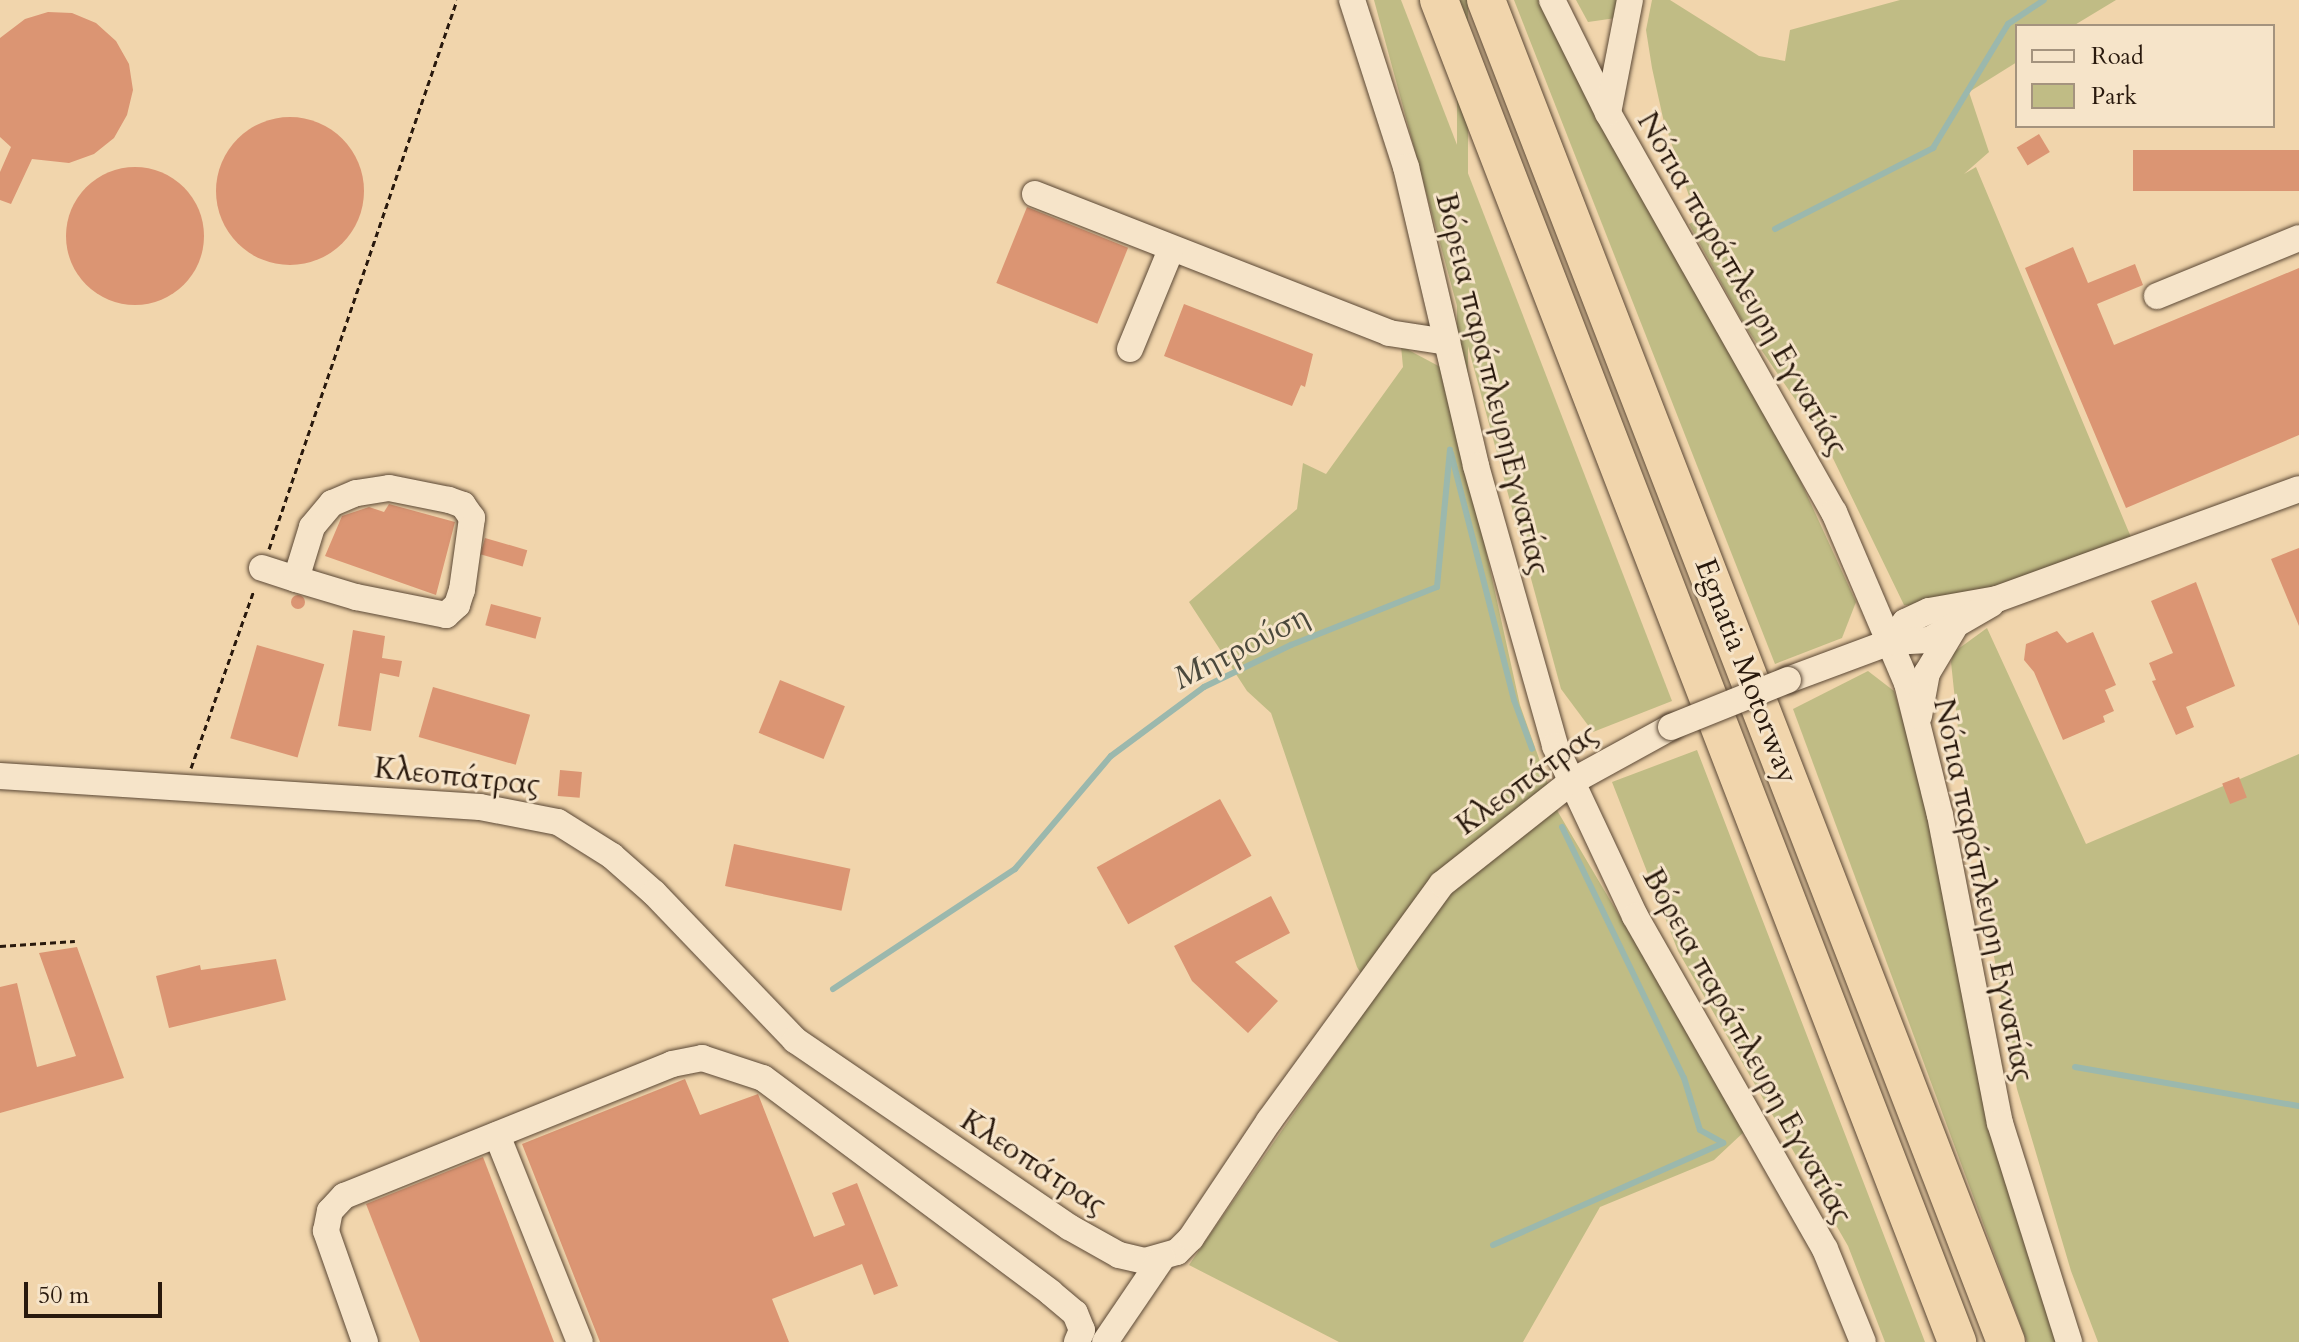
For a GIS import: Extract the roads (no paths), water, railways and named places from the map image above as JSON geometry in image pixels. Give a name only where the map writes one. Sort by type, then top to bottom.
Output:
[{"type":"highway","name":"Egnatia Motorway","points":[[1439,0],[1957,1342]]},
{"type":"highway","name":"Egnatia Motorway","points":[[1486,0],[2006,1342]]},
{"type":"street","name":"Βόρεια παράπλευρηΕγνατίας","points":[[1352,0],[1391,112],[1526,652],[1571,782]]},
{"type":"street","name":"Νότια παράπλευρη Εγνατίας","points":[[1552,0],[1608,113],[1827,500],[1890,642],[1918,724],[2000,1123],[2069,1342]]},
{"type":"street","points":[[1608,113],[1630,0]]},
{"type":"street","points":[[1035,194],[1170,252],[1389,333],[1447,342]]},
{"type":"street","points":[[2157,296],[2299,238]]},
{"type":"street","points":[[1130,349],[1170,252]]},
{"type":"street","points":[[262,568],[296,579],[446,615],[457,605],[462,590],[472,518],[463,505],[449,500],[389,488],[356,493],[332,503],[312,527],[296,579]]},
{"type":"street","points":[[1890,642],[1905,622],[1929,611],[1997,599],[2299,489]]},
{"type":"street","points":[[1865,581],[1893,605],[1929,611]]},
{"type":"street","points":[[1890,642],[1929,640],[1954,628],[1997,599]]},
{"type":"street","points":[[1918,724],[1927,673],[1954,628]]},
{"type":"street","name":"Κλεοπάτρας","points":[[0,776],[480,807],[558,822],[632,872],[778,1026],[814,1054],[1069,1227],[1126,1257],[1162,1258],[1191,1238],[1427,901],[1493,841],[1571,782],[1671,727],[1890,642]]},
{"type":"street","name":"Βόρεια παράπλευρη Εγνατίας","points":[[1571,782],[1635,916],[1825,1249],[1863,1342]]},
{"type":"street","points":[[365,1342],[332,1257],[326,1231],[330,1211],[344,1196],[672,1064],[702,1058],[726,1063],[763,1078],[1051,1293],[1075,1313],[1082,1330],[1077,1342]]},
{"type":"street","points":[[497,1135],[580,1342]]},
{"type":"street","points":[[1105,1342],[1162,1258]]},
{"type":"waterway","name":"Μητρούση","points":[[1775,229],[1933,148],[2008,24],[2044,0]]},
{"type":"waterway","name":"Μητρούση","points":[[833,989],[1015,869],[1111,756],[1204,687],[1291,645],[1437,587],[1450,450]]},
{"type":"waterway","points":[[1451,453],[1514,700],[1532,749]]},
{"type":"waterway","points":[[1562,827],[1684,1078],[1700,1130],[1723,1143]]},
{"type":"waterway","points":[[2075,1067],[2299,1106]]},
{"type":"waterway","points":[[1493,1245],[1723,1143]]}]
